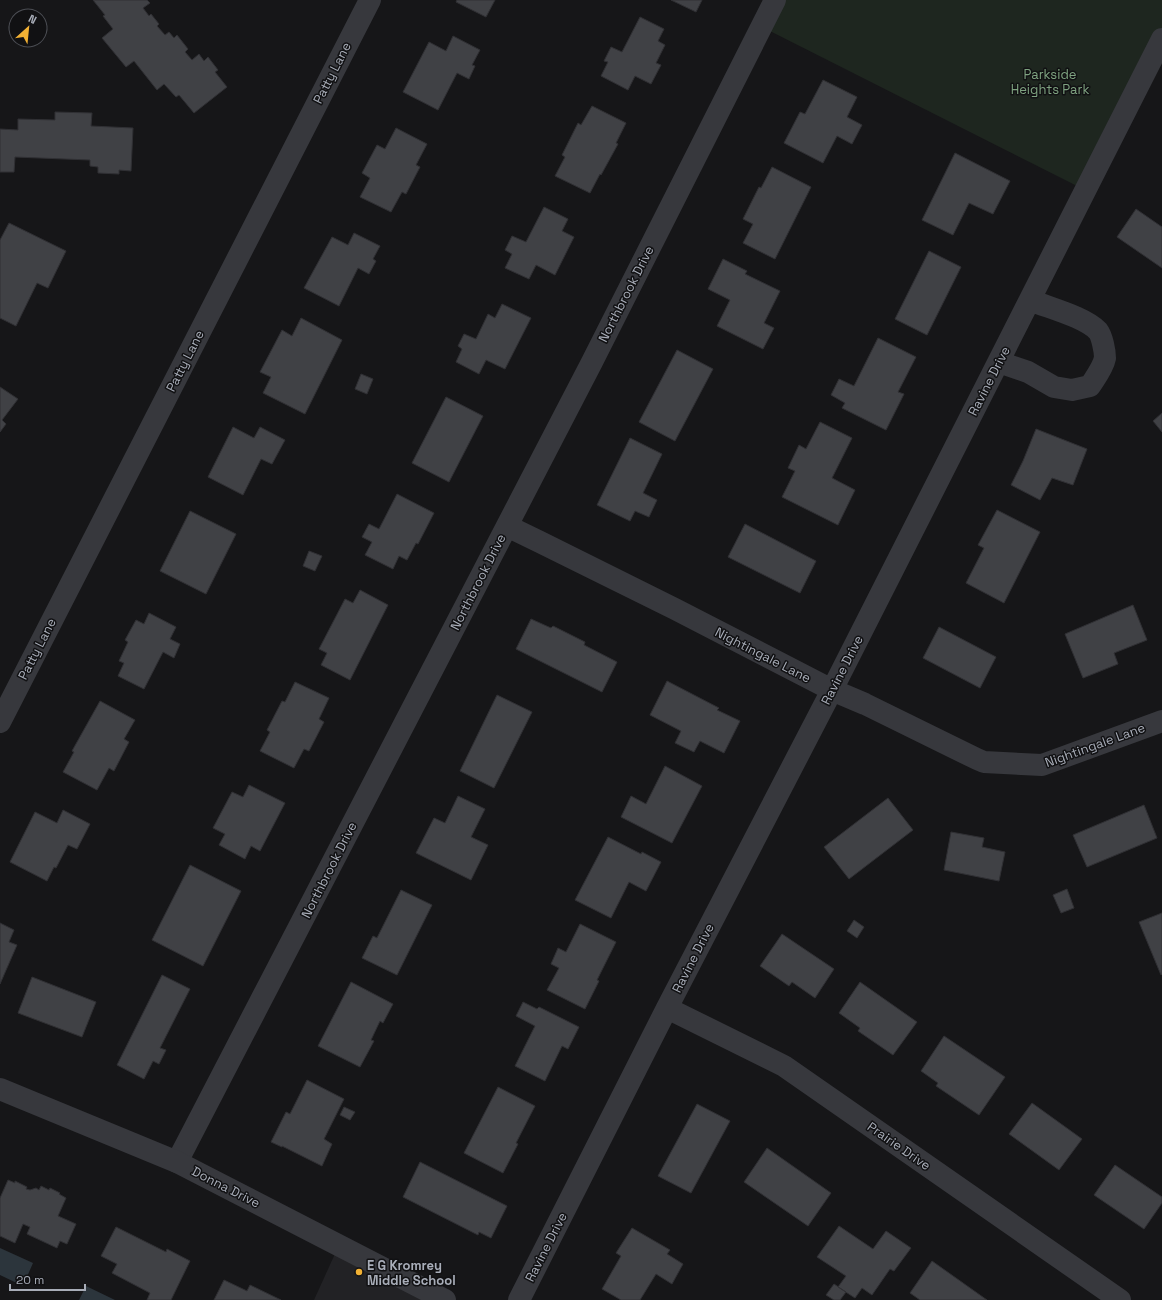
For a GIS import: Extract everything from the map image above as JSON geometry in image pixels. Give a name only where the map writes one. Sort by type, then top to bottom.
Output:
[{"type":"street","name":"Patty Lane","points":[[0,722],[370,0]]},
{"type":"street","name":"Northbrook Drive","points":[[177,1162],[592,362],[775,0]]},
{"type":"street","name":"Ravine Drive","points":[[519,1300],[667,1008],[832,690],[1162,39]]},
{"type":"street","points":[[999,362],[1028,372],[1054,387],[1072,390],[1090,386],[1099,372],[1104,358],[1099,332],[1087,322],[1030,300]]},
{"type":"street","name":"Nightingale Lane","points":[[507,526],[675,609],[832,690],[984,762],[1042,765],[1162,720]]},
{"type":"street","name":"Prairie Drive","points":[[667,1008],[784,1066],[1120,1300]]},
{"type":"street","name":"Donna Drive","points":[[0,1089],[177,1162],[445,1300]]},
{"type":"shaded area","name":"E G Kromrey Middle School","points":[[339,1245],[445,1300],[314,1300]]},
{"type":"shaded area","points":[[0,1248],[33,1263],[23,1286],[0,1275]]},
{"type":"shaded area","points":[[86,1286],[115,1300],[79,1300]]},
{"type":"green space","name":"Parkside Heights Park","points":[[775,0],[1162,0],[1162,39],[1085,190],[762,27]]},
{"type":"building","points":[[93,0],[147,0],[150,3],[143,8],[149,16],[151,14],[159,24],[157,26],[165,35],[169,32],[174,38],[177,35],[188,49],[185,52],[192,60],[199,54],[204,61],[208,57],[218,70],[215,72],[227,87],[194,113],[179,95],[176,97],[164,84],[157,90],[134,61],[126,67],[102,38],[113,29],[103,16],[105,15]]},
{"type":"building","points":[[457,0],[495,0],[486,17],[456,2]]},
{"type":"building","points":[[671,0],[702,0],[696,12]]},
{"type":"building","points":[[640,17],[664,29],[658,41],[665,45],[656,63],[661,65],[651,84],[635,76],[628,90],[601,76],[608,62],[604,61],[611,47],[622,52]]},
{"type":"building","points":[[453,36],[480,50],[472,65],[475,66],[469,79],[457,73],[438,110],[403,92],[429,42],[446,51]]},
{"type":"building","points":[[823,80],[857,97],[847,117],[862,125],[852,144],[837,136],[823,163],[784,143],[800,112],[805,114]]},
{"type":"building","points":[[592,106],[626,123],[616,143],[618,144],[590,193],[555,176],[565,157],[562,155],[578,123],[581,125]]},
{"type":"building","points":[[55,112],[92,113],[91,126],[133,128],[131,171],[119,170],[119,174],[98,173],[98,167],[90,166],[90,160],[15,157],[14,172],[0,172],[0,129],[18,130],[18,119],[55,120]]},
{"type":"building","points":[[396,128],[427,144],[416,165],[420,167],[406,194],[402,192],[391,212],[360,197],[370,178],[362,173],[377,145],[385,149]]},
{"type":"building","points":[[955,153],[1010,181],[993,214],[969,203],[953,235],[922,220]]},
{"type":"building","points":[[772,167],[811,187],[775,259],[743,243],[753,224],[743,219],[759,187],[761,188]]},
{"type":"building","points":[[544,207],[568,219],[562,231],[574,237],[555,275],[536,265],[529,279],[505,268],[512,254],[505,250],[512,236],[526,242]]},
{"type":"building","points":[[1136,209],[1162,227],[1162,268],[1117,237]]},
{"type":"building","points":[[9,223],[66,251],[48,288],[37,283],[16,326],[0,318],[0,240]]},
{"type":"building","points":[[354,233],[380,246],[373,259],[376,261],[369,274],[358,268],[339,306],[304,288],[332,237],[348,245]]},
{"type":"building","points":[[929,251],[961,267],[927,335],[895,319]]},
{"type":"building","points":[[723,259],[747,271],[745,274],[780,291],[764,323],[774,328],[763,349],[717,326],[730,300],[708,289]]},
{"type":"building","points":[[502,304],[531,318],[505,369],[486,360],[479,374],[456,362],[462,349],[458,346],[464,334],[476,339],[488,314],[495,318]]},
{"type":"building","points":[[301,318],[342,340],[305,414],[263,393],[271,377],[260,372],[282,330],[292,336]]},
{"type":"building","points":[[878,338],[916,357],[898,392],[904,394],[886,430],[842,408],[845,403],[831,395],[839,379],[854,386]]},
{"type":"building","points":[[677,350],[713,369],[675,441],[639,422]]},
{"type":"building","points":[[361,374],[373,379],[367,394],[355,389]]},
{"type":"building","points":[[0,387],[18,399],[2,420],[6,424],[0,432]]},
{"type":"building","points":[[446,397],[483,416],[449,482],[412,463]]},
{"type":"building","points":[[1162,413],[1162,432],[1153,421]]},
{"type":"building","points":[[820,422],[852,438],[832,478],[855,490],[838,525],[782,497],[795,471],[788,468],[799,445],[806,449]]},
{"type":"building","points":[[233,427],[254,438],[260,427],[285,440],[272,464],[261,459],[243,495],[208,477]]},
{"type":"building","points":[[1036,429],[1087,449],[1073,485],[1052,478],[1040,500],[1011,485]]},
{"type":"building","points":[[630,438],[662,454],[643,493],[657,500],[649,517],[635,511],[630,521],[597,505]]},
{"type":"building","points":[[397,494],[434,513],[418,544],[416,543],[407,560],[399,556],[393,569],[365,555],[372,542],[362,537],[369,524],[379,529]]},
{"type":"building","points":[[997,510],[1040,532],[1004,603],[966,583],[984,548],[978,545]]},
{"type":"building","points":[[190,511],[236,534],[206,594],[160,571]]},
{"type":"building","points":[[745,524],[816,561],[800,593],[728,557]]},
{"type":"building","points":[[309,551],[322,556],[315,571],[303,566]]},
{"type":"building","points":[[360,590],[388,605],[350,680],[321,665],[327,653],[319,649],[345,599],[353,603]]},
{"type":"building","points":[[1133,605],[1147,640],[1114,653],[1118,664],[1083,678],[1065,634]]},
{"type":"building","points":[[149,613],[176,627],[170,639],[180,644],[174,658],[163,652],[144,689],[118,676],[124,663],[119,661],[128,642],[125,640],[136,620],[144,624]]},
{"type":"building","points":[[531,619],[551,628],[553,626],[585,642],[584,645],[617,662],[602,692],[516,649]]},
{"type":"building","points":[[939,627],[996,657],[980,688],[923,658]]},
{"type":"building","points":[[667,681],[719,708],[717,710],[740,721],[724,753],[700,741],[694,752],[675,743],[681,731],[650,715]]},
{"type":"building","points":[[295,682],[329,698],[319,719],[324,722],[309,751],[304,749],[294,768],[260,751],[270,732],[267,730],[282,701],[285,702]]},
{"type":"building","points":[[497,695],[532,712],[494,788],[460,771]]},
{"type":"building","points":[[100,701],[135,720],[124,739],[129,742],[114,771],[109,768],[97,790],[63,772],[74,752],[72,751]]},
{"type":"building","points":[[665,766],[702,786],[672,843],[621,817],[631,796],[646,804]]},
{"type":"building","points":[[249,785],[285,803],[260,851],[251,846],[245,859],[219,845],[225,834],[213,828],[232,792],[243,797]]},
{"type":"building","points":[[458,796],[485,809],[471,837],[488,845],[471,880],[416,853],[434,818],[445,823]]},
{"type":"building","points":[[888,798],[913,830],[849,879],[824,847]]},
{"type":"building","points":[[1144,805],[1157,838],[1087,867],[1073,835]]},
{"type":"building","points":[[63,810],[90,824],[77,849],[68,845],[56,868],[54,867],[47,881],[10,862],[35,812],[57,823]]},
{"type":"building","points":[[951,832],[984,838],[982,847],[1005,852],[999,881],[944,870]]},
{"type":"building","points":[[608,837],[641,854],[642,852],[661,862],[646,891],[629,882],[611,918],[575,900]]},
{"type":"building","points":[[190,865],[241,891],[203,966],[152,940]]},
{"type":"building","points":[[1067,889],[1074,908],[1061,913],[1053,895]]},
{"type":"building","points":[[401,890],[432,905],[397,975],[362,958],[373,936],[377,938]]},
{"type":"building","points":[[1162,913],[1162,974],[1161,975],[1139,922]]},
{"type":"building","points":[[854,920],[864,927],[857,938],[847,931]]},
{"type":"building","points":[[0,923],[14,930],[9,942],[17,945],[0,984]]},
{"type":"building","points":[[580,924],[616,942],[597,980],[599,981],[585,1009],[547,990],[559,968],[551,964],[558,948],[566,952]]},
{"type":"building","points":[[782,934],[834,969],[815,998],[792,982],[789,986],[760,966]]},
{"type":"building","points":[[162,975],[190,989],[160,1048],[166,1050],[159,1064],[153,1061],[144,1079],[117,1065]]},
{"type":"building","points":[[32,977],[96,1002],[82,1037],[18,1013]]},
{"type":"building","points":[[351,982],[393,1004],[383,1023],[380,1021],[371,1040],[374,1041],[360,1067],[318,1046]]},
{"type":"building","points":[[860,982],[917,1022],[893,1055],[858,1031],[860,1028],[839,1013]]},
{"type":"building","points":[[523,1002],[537,1009],[539,1007],[579,1027],[568,1049],[562,1046],[545,1081],[515,1066],[535,1026],[516,1016]]},
{"type":"building","points":[[944,1036],[1005,1077],[979,1115],[936,1086],[938,1083],[921,1071]]},
{"type":"building","points":[[307,1080],[344,1099],[324,1139],[332,1144],[322,1166],[271,1142],[286,1112],[290,1114]]},
{"type":"building","points":[[498,1087],[535,1106],[503,1173],[464,1153]]},
{"type":"building","points":[[1032,1103],[1082,1139],[1059,1170],[1009,1134]]},
{"type":"building","points":[[697,1104],[730,1121],[691,1193],[658,1176]]},
{"type":"building","points":[[344,1107],[355,1112],[350,1120],[340,1115]]},
{"type":"building","points":[[767,1148],[831,1193],[808,1226],[744,1182]]},
{"type":"building","points":[[420,1162],[507,1206],[491,1238],[479,1232],[478,1235],[403,1197]]},
{"type":"building","points":[[1115,1165],[1162,1197],[1162,1203],[1144,1229],[1094,1195]]},
{"type":"building","points":[[8,1180],[15,1183],[15,1181],[27,1187],[26,1189],[30,1190],[36,1188],[39,1190],[41,1186],[49,1190],[50,1188],[66,1198],[58,1216],[76,1224],[67,1244],[60,1241],[57,1248],[27,1234],[30,1227],[23,1224],[15,1243],[0,1236],[0,1198]]},
{"type":"building","points":[[839,1226],[873,1249],[886,1231],[911,1248],[894,1271],[890,1269],[872,1295],[862,1288],[855,1298],[838,1287],[846,1276],[817,1257]]},
{"type":"building","points":[[116,1227],[166,1252],[167,1249],[190,1261],[171,1300],[147,1300],[150,1293],[112,1273],[117,1264],[101,1256]]},
{"type":"building","points":[[632,1228],[670,1250],[667,1254],[683,1264],[672,1284],[656,1274],[640,1300],[621,1300],[602,1289],[621,1256],[616,1253]]},
{"type":"building","points":[[932,1261],[987,1300],[920,1300],[910,1293]]},
{"type":"building","points":[[224,1280],[247,1291],[250,1285],[281,1300],[214,1300]]},
{"type":"building","points":[[834,1284],[846,1292],[840,1300],[834,1300],[826,1295]]},
{"type":"place","name":"E G Kromrey Middle School","points":[[359,1272]]}]
